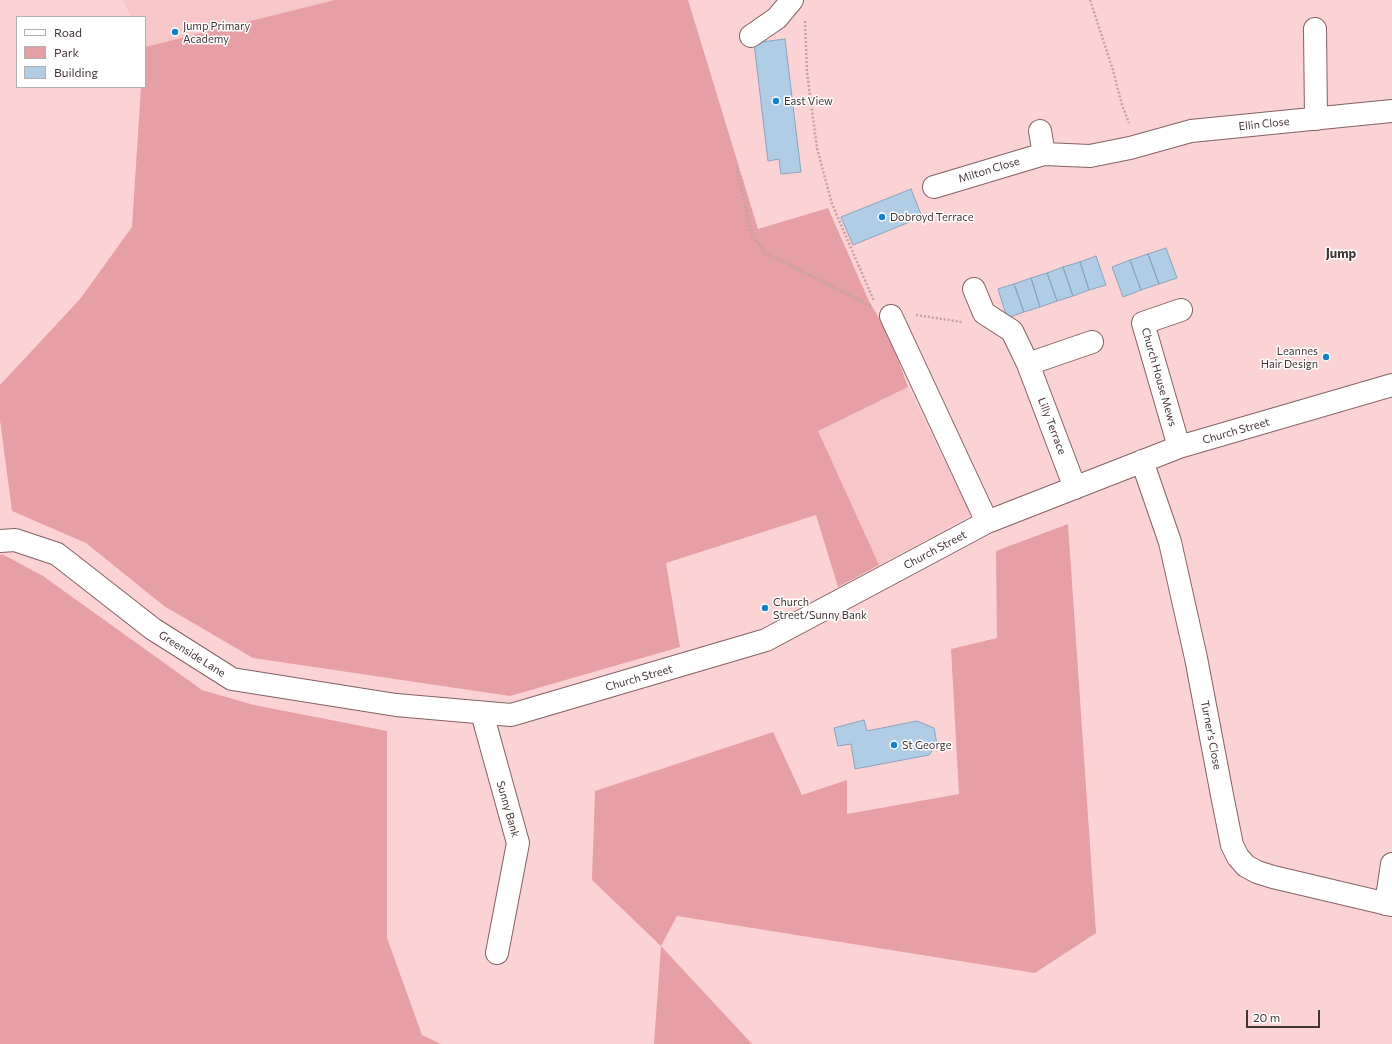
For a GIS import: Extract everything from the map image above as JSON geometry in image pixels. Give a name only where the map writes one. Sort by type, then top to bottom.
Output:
[{"type":"street","points":[[751,36],[777,18],[798,7]]},
{"type":"street","points":[[1315,29],[1316,119]]},
{"type":"street","name":"Ellin Close","points":[[1138,146],[1191,132],[1392,111]]},
{"type":"street","points":[[1040,131],[1044,154]]},
{"type":"street","name":"Milton Close","points":[[934,187],[1044,154],[1090,156],[1138,146]]},
{"type":"street","name":"Lilly Terrace","points":[[974,289],[984,313],[1012,331],[1028,364],[1075,488]]},
{"type":"street","name":"Church House Mews","points":[[1179,448],[1143,323],[1181,310]]},
{"type":"street","points":[[891,316],[987,522]]},
{"type":"street","points":[[1028,364],[1092,342]]},
{"type":"street","name":"Church Street","points":[[482,713],[511,715],[766,640],[987,522],[1179,448],[1392,385]]},
{"type":"street","name":"Turner's Close","points":[[1142,461],[1170,542],[1196,658],[1232,845],[1238,857],[1246,866],[1257,872],[1389,905],[1392,864]]},
{"type":"street","name":"Greenside Lane","points":[[0,541],[15,540],[56,554],[153,629],[232,679],[396,705],[482,713]]},
{"type":"street","name":"Sunny Bank","points":[[482,713],[518,843],[497,953]]},
{"type":"path","points":[[1090,0],[1113,70],[1122,105]]},
{"type":"path","points":[[798,7],[817,148],[832,204],[874,300],[891,316]]},
{"type":"path","points":[[736,167],[752,235],[765,254],[891,316],[919,314],[965,322]]},
{"type":"shaded area","name":"Jump Primary Academy","points":[[123,0],[335,0],[146,47],[146,16],[131,16]]},
{"type":"shaded area","points":[[908,387],[971,515],[879,565],[817,431]]},
{"type":"green space","points":[[335,0],[688,0],[758,229],[828,208],[869,301],[890,337],[908,387],[818,431],[879,565],[838,587],[816,515],[666,563],[680,647],[510,696],[253,658],[164,606],[86,543],[12,511],[0,420],[0,385],[80,299],[132,227],[141,88],[146,88],[146,47]]},
{"type":"green space","points":[[1068,524],[1096,933],[1035,973],[677,916],[661,946],[592,880],[595,791],[773,732],[802,795],[847,780],[847,814],[959,794],[951,649],[997,638],[996,551]]},
{"type":"green space","points":[[2,554],[43,576],[202,690],[254,705],[387,731],[387,938],[422,1035],[441,1044],[0,1044],[0,555]]},
{"type":"green space","points":[[661,946],[752,1044],[654,1044]]},
{"type":"building","name":"East View","points":[[785,39],[801,172],[781,174],[779,159],[768,161],[754,43]]},
{"type":"building","name":"Dobroyd Terrace","points":[[911,189],[922,217],[853,245],[841,217]]},
{"type":"building","points":[[1166,248],[1177,278],[1159,284],[1148,254]]},
{"type":"building","points":[[1148,254],[1159,284],[1141,290],[1130,260]]},
{"type":"building","points":[[1096,256],[1106,285],[1089,290],[1080,262]]},
{"type":"building","points":[[1130,260],[1141,290],[1123,297],[1112,267]]},
{"type":"building","points":[[1080,262],[1089,290],[1073,296],[1063,267]]},
{"type":"building","points":[[1063,267],[1073,296],[1057,301],[1047,273]]},
{"type":"building","points":[[1047,273],[1057,301],[1040,307],[1031,278]]},
{"type":"building","points":[[1031,278],[1040,307],[1024,312],[1014,284]]},
{"type":"building","points":[[1014,284],[1024,312],[1007,318],[998,289]]},
{"type":"building","name":"St George","points":[[864,720],[867,731],[917,721],[934,728],[937,744],[929,755],[855,769],[851,744],[838,746],[834,728]]},
{"type":"place","name":"Jump Primary Academy","points":[[175,32]]},
{"type":"place","name":"East View","points":[[776,101]]},
{"type":"place","name":"Dobroyd Terrace","points":[[882,217]]},
{"type":"place","name":"Leannes Hair Design","points":[[1326,357]]},
{"type":"place","name":"Church Street/Sunny Bank","points":[[765,608]]},
{"type":"place","name":"St George","points":[[894,745]]},
{"type":"district","name":"Jump","points":[[1341,254]]}]
